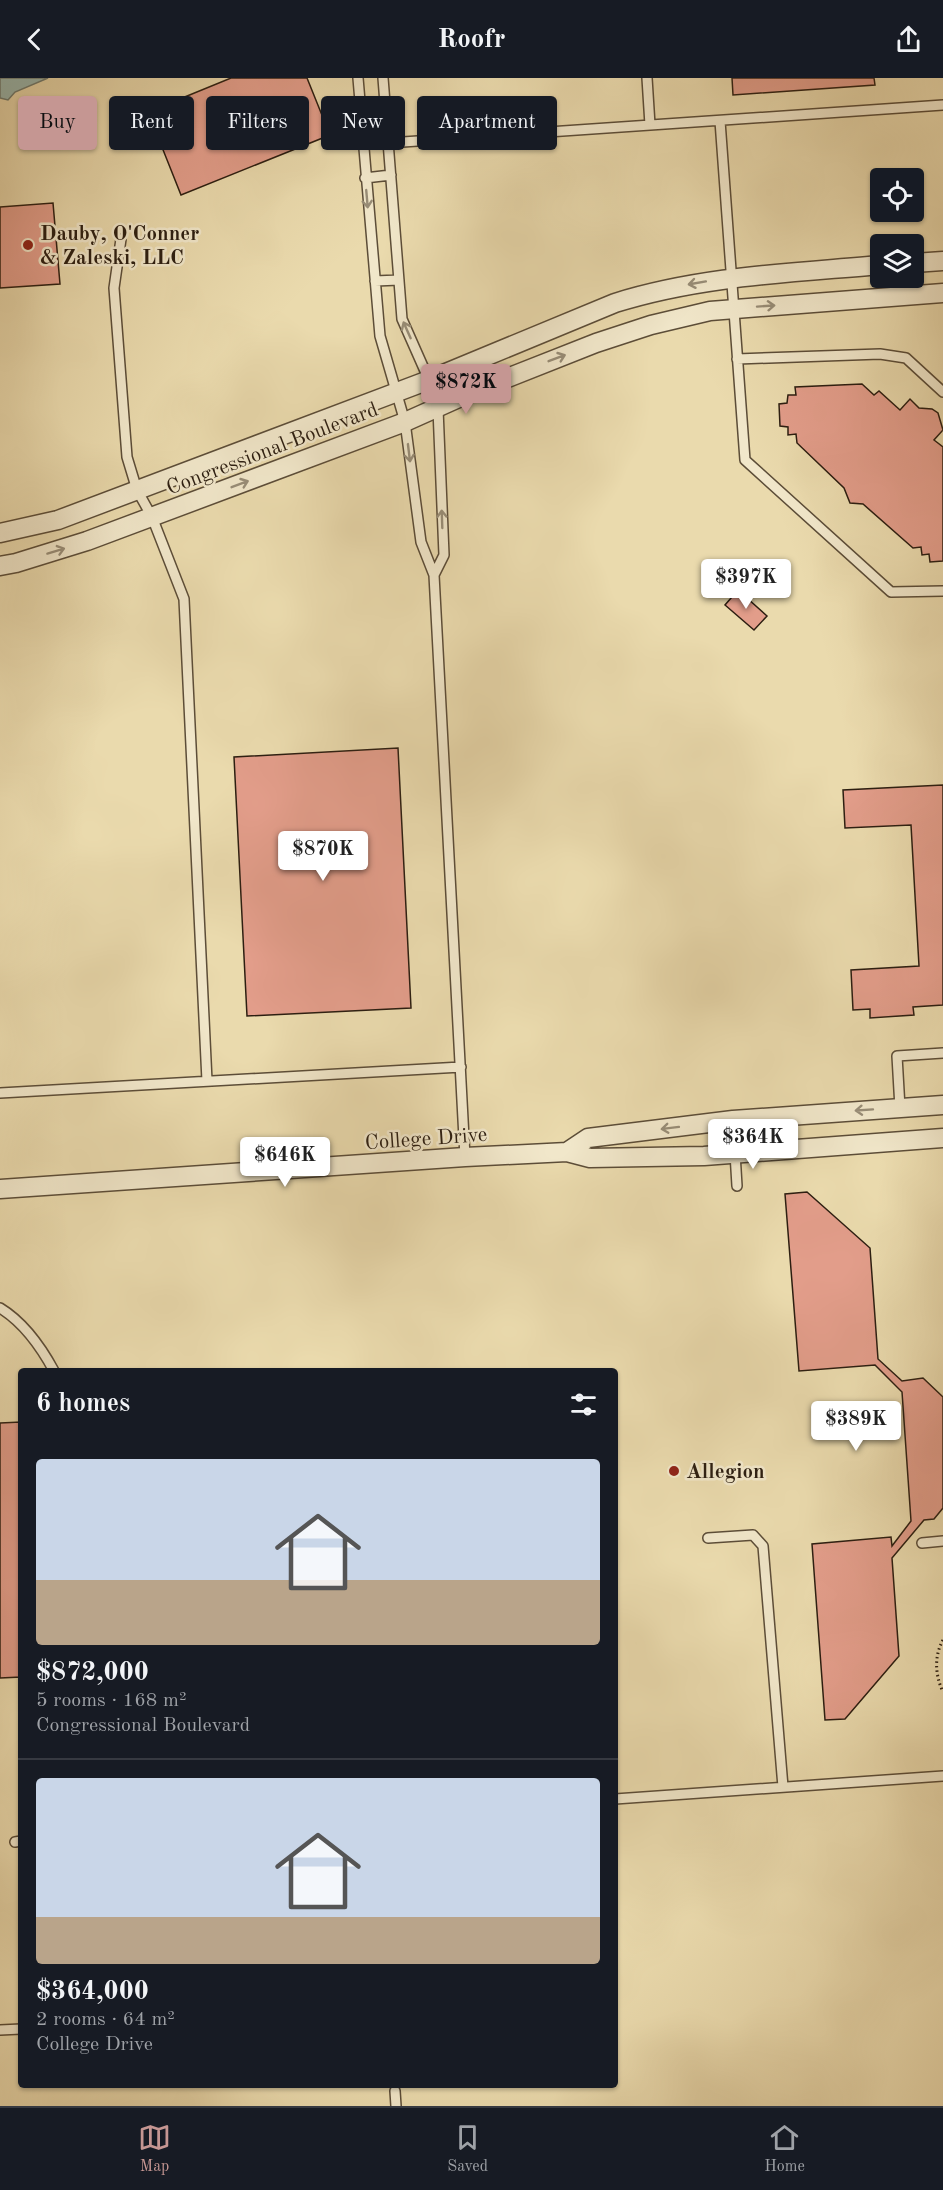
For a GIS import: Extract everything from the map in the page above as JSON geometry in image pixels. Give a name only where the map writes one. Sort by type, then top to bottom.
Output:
[{"type":"street","points":[[924,262],[943,261]]},
{"type":"street","name":"Congressional Boulevard","points":[[0,533],[58,520],[429,380],[615,303],[649,293],[731,278],[870,266]]},
{"type":"street","name":"Congressional Boulevard","points":[[0,566],[87,541],[152,517],[405,422],[472,392],[624,333],[710,311],[943,293]]},
{"type":"street","name":"College Drive","points":[[567,1152],[588,1138],[733,1120],[943,1105]]},
{"type":"street","name":"College Drive","points":[[0,1189],[465,1157],[567,1152],[590,1158],[704,1156],[943,1138]]},
{"type":"lane","points":[[358,78],[380,336],[405,422],[421,542],[434,575],[465,1157]]},
{"type":"lane","points":[[383,78],[384,96]]},
{"type":"lane","points":[[647,78],[650,125]]},
{"type":"lane","points":[[405,142],[943,105]]},
{"type":"lane","points":[[720,121],[745,460],[891,592],[943,591]]},
{"type":"lane","points":[[389,150],[402,320],[429,380],[438,409],[444,555],[434,575]]},
{"type":"lane","points":[[365,178],[391,175]]},
{"type":"lane","points":[[121,239],[114,288],[127,458],[137,490],[152,517],[184,599],[207,1081]]},
{"type":"lane","points":[[375,281],[399,280]]},
{"type":"lane","points":[[737,359],[888,355],[906,358],[943,392]]},
{"type":"lane","points":[[900,1108],[897,1056],[943,1053]]},
{"type":"lane","points":[[0,1093],[460,1067]]},
{"type":"lane","points":[[733,1120],[737,1186]]},
{"type":"lane","points":[[0,1308],[12,1315],[43,1350],[52,1368]]},
{"type":"lane","points":[[708,1538],[753,1535],[763,1546],[783,1787]]},
{"type":"lane","points":[[922,1543],[943,1540]]},
{"type":"lane","points":[[618,1799],[943,1776]]},
{"type":"lane","points":[[0,2030],[18,2029]]},
{"type":"lane","points":[[395,2091],[396,2106]]},
{"type":"path","points":[[943,1640],[939,1647],[936,1671],[943,1692]]},
{"type":"water","points":[[0,78],[48,78],[15,92],[8,100],[0,98]]},
{"type":"building","points":[[231,78],[307,78],[321,113],[321,139],[309,143],[309,96],[206,96],[206,150],[293,150],[181,195],[163,150],[194,150],[194,96],[187,96]]},
{"type":"building","points":[[732,78],[874,78],[875,85],[733,95]]},
{"type":"building","name":"Dauby, O'Conner & Zaleski, LLC","points":[[53,203],[60,284],[0,288],[0,207]]},
{"type":"building","points":[[862,384],[874,395],[879,391],[900,410],[910,399],[919,408],[932,409],[938,413],[943,430],[934,440],[943,447],[943,561],[930,562],[929,554],[922,555],[921,547],[913,548],[863,504],[850,503],[844,488],[797,443],[796,434],[788,435],[788,427],[780,426],[779,404],[787,403],[788,395],[796,395],[795,387]]},
{"type":"building","points":[[738,590],[767,616],[754,630],[725,605]]},
{"type":"building","points":[[398,748],[411,1008],[247,1016],[234,757]]},
{"type":"building","points":[[943,785],[943,1005],[913,1007],[914,1015],[870,1018],[870,1009],[853,1010],[851,970],[919,966],[911,825],[845,828],[843,790]]},
{"type":"building","points":[[807,1192],[870,1248],[878,1359],[902,1381],[923,1378],[943,1397],[943,1508],[934,1519],[924,1520],[892,1558],[899,1656],[845,1719],[825,1720],[812,1544],[891,1537],[892,1546],[911,1521],[902,1392],[875,1365],[799,1371],[785,1194]]},
{"type":"building","points":[[18,1422],[18,1677],[0,1678],[0,1423]]},
{"type":"place","name":"Dauby, O'Conner & Zaleski, LLC","points":[[28,245]]},
{"type":"place","name":"Allegion","points":[[674,1471]]}]
